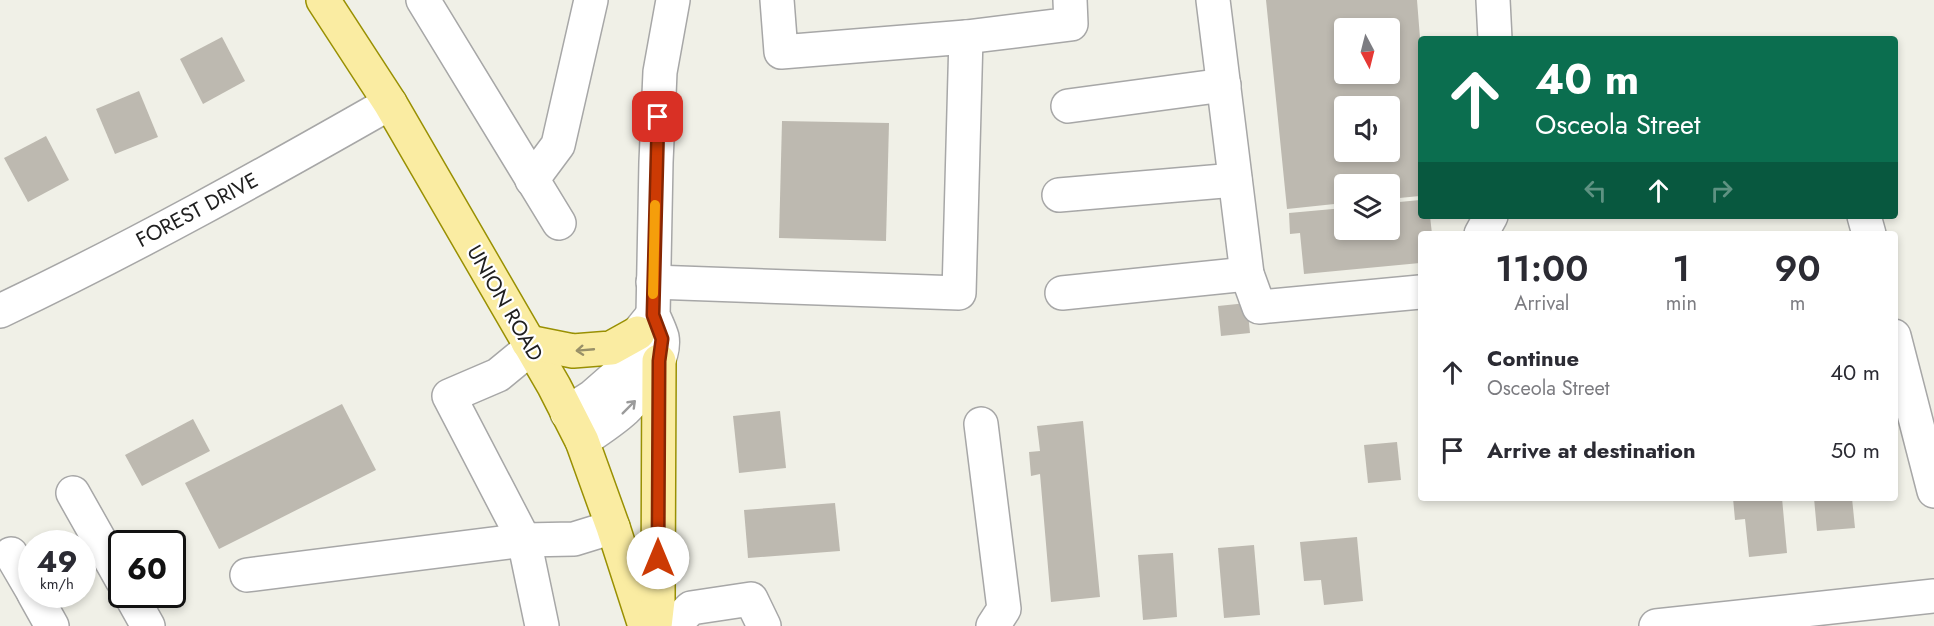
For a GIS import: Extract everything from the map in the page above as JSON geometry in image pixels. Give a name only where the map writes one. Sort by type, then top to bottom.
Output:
[{"type":"main road","name":"UNION ROAD","points":[[323,0],[390,103],[530,345],[582,441],[645,626]]},
{"type":"main road","points":[[530,345],[573,351],[611,348],[645,324]]},
{"type":"main road","points":[[655,626],[658,600],[659,361]]},
{"type":"street","points":[[423,0],[559,224]]},
{"type":"street","points":[[532,180],[558,144],[591,0]]},
{"type":"street","points":[[567,413],[592,397],[616,376],[630,358],[645,324],[653,282],[660,72],[673,0]]},
{"type":"street","points":[[777,0],[782,52],[966,37],[1071,24],[1070,0]]},
{"type":"street","points":[[1213,0],[1247,274],[1259,307],[1418,292]]},
{"type":"street","points":[[1493,0],[1495,36]]},
{"type":"street","points":[[653,282],[959,293],[966,37]]},
{"type":"street","points":[[1068,106],[1224,85]]},
{"type":"street","name":"FOREST DRIVE","points":[[0,310],[65,280],[243,186],[390,103]]},
{"type":"street","points":[[1059,195],[1235,180]]},
{"type":"street","points":[[1062,293],[1247,274]]},
{"type":"street","points":[[582,441],[632,405],[648,384],[659,361],[662,339],[645,324]]},
{"type":"street","points":[[530,345],[498,375],[449,396],[524,540],[542,626]]},
{"type":"street","points":[[1898,351],[1934,490]]},
{"type":"street","points":[[981,424],[1004,609],[993,626]]},
{"type":"street","points":[[72,493],[108,555]]},
{"type":"street","points":[[247,575],[524,540],[574,539],[613,527]]},
{"type":"street","points":[[11,554],[18,566]]},
{"type":"street","points":[[1656,626],[1934,596]]},
{"type":"street","points":[[673,626],[691,608],[751,599],[764,626]]},
{"type":"street","points":[[42,608],[52,626]]},
{"type":"street","points":[[138,608],[148,626]]},
{"type":"building","points":[[1266,0],[1417,0],[1420,36],[1418,36],[1418,196],[1400,198],[1400,174],[1334,174],[1334,204],[1287,209]]},
{"type":"building","points":[[222,37],[245,81],[203,104],[180,59]]},
{"type":"building","points":[[139,91],[158,137],[115,154],[96,109]]},
{"type":"building","points":[[782,121],[889,123],[886,241],[779,238]]},
{"type":"building","points":[[46,136],[69,180],[28,202],[4,158]]},
{"type":"building","points":[[1418,200],[1418,219],[1430,219],[1432,231],[1418,231],[1418,263],[1304,274],[1300,233],[1290,234],[1289,213],[1334,209],[1334,240],[1400,240],[1400,202]]},
{"type":"building","points":[[1247,303],[1250,333],[1221,336],[1218,306]]},
{"type":"building","points":[[342,404],[376,470],[219,549],[185,483]]},
{"type":"building","points":[[780,411],[786,468],[739,473],[733,416]]},
{"type":"building","points":[[193,419],[210,451],[142,486],[125,455]]},
{"type":"building","points":[[1083,421],[1100,597],[1051,602],[1040,474],[1031,476],[1029,452],[1040,451],[1037,426]]},
{"type":"building","points":[[1397,442],[1401,480],[1368,483],[1364,445]]},
{"type":"building","points":[[1733,501],[1782,501],[1787,553],[1749,557],[1745,519],[1735,520]]},
{"type":"building","points":[[1814,501],[1852,501],[1855,528],[1817,531]]},
{"type":"building","points":[[835,503],[840,551],[748,558],[744,510]]},
{"type":"building","points":[[1357,537],[1363,601],[1324,605],[1321,580],[1304,581],[1300,542]]},
{"type":"building","points":[[1254,545],[1260,615],[1224,618],[1218,548]]},
{"type":"building","points":[[1173,553],[1177,617],[1143,620],[1138,555]]},
{"type":"slow traffic","points":[[653,294],[655,205]]},
{"type":"route","points":[[658,117],[653,315],[662,339],[659,361],[658,558]]}]
